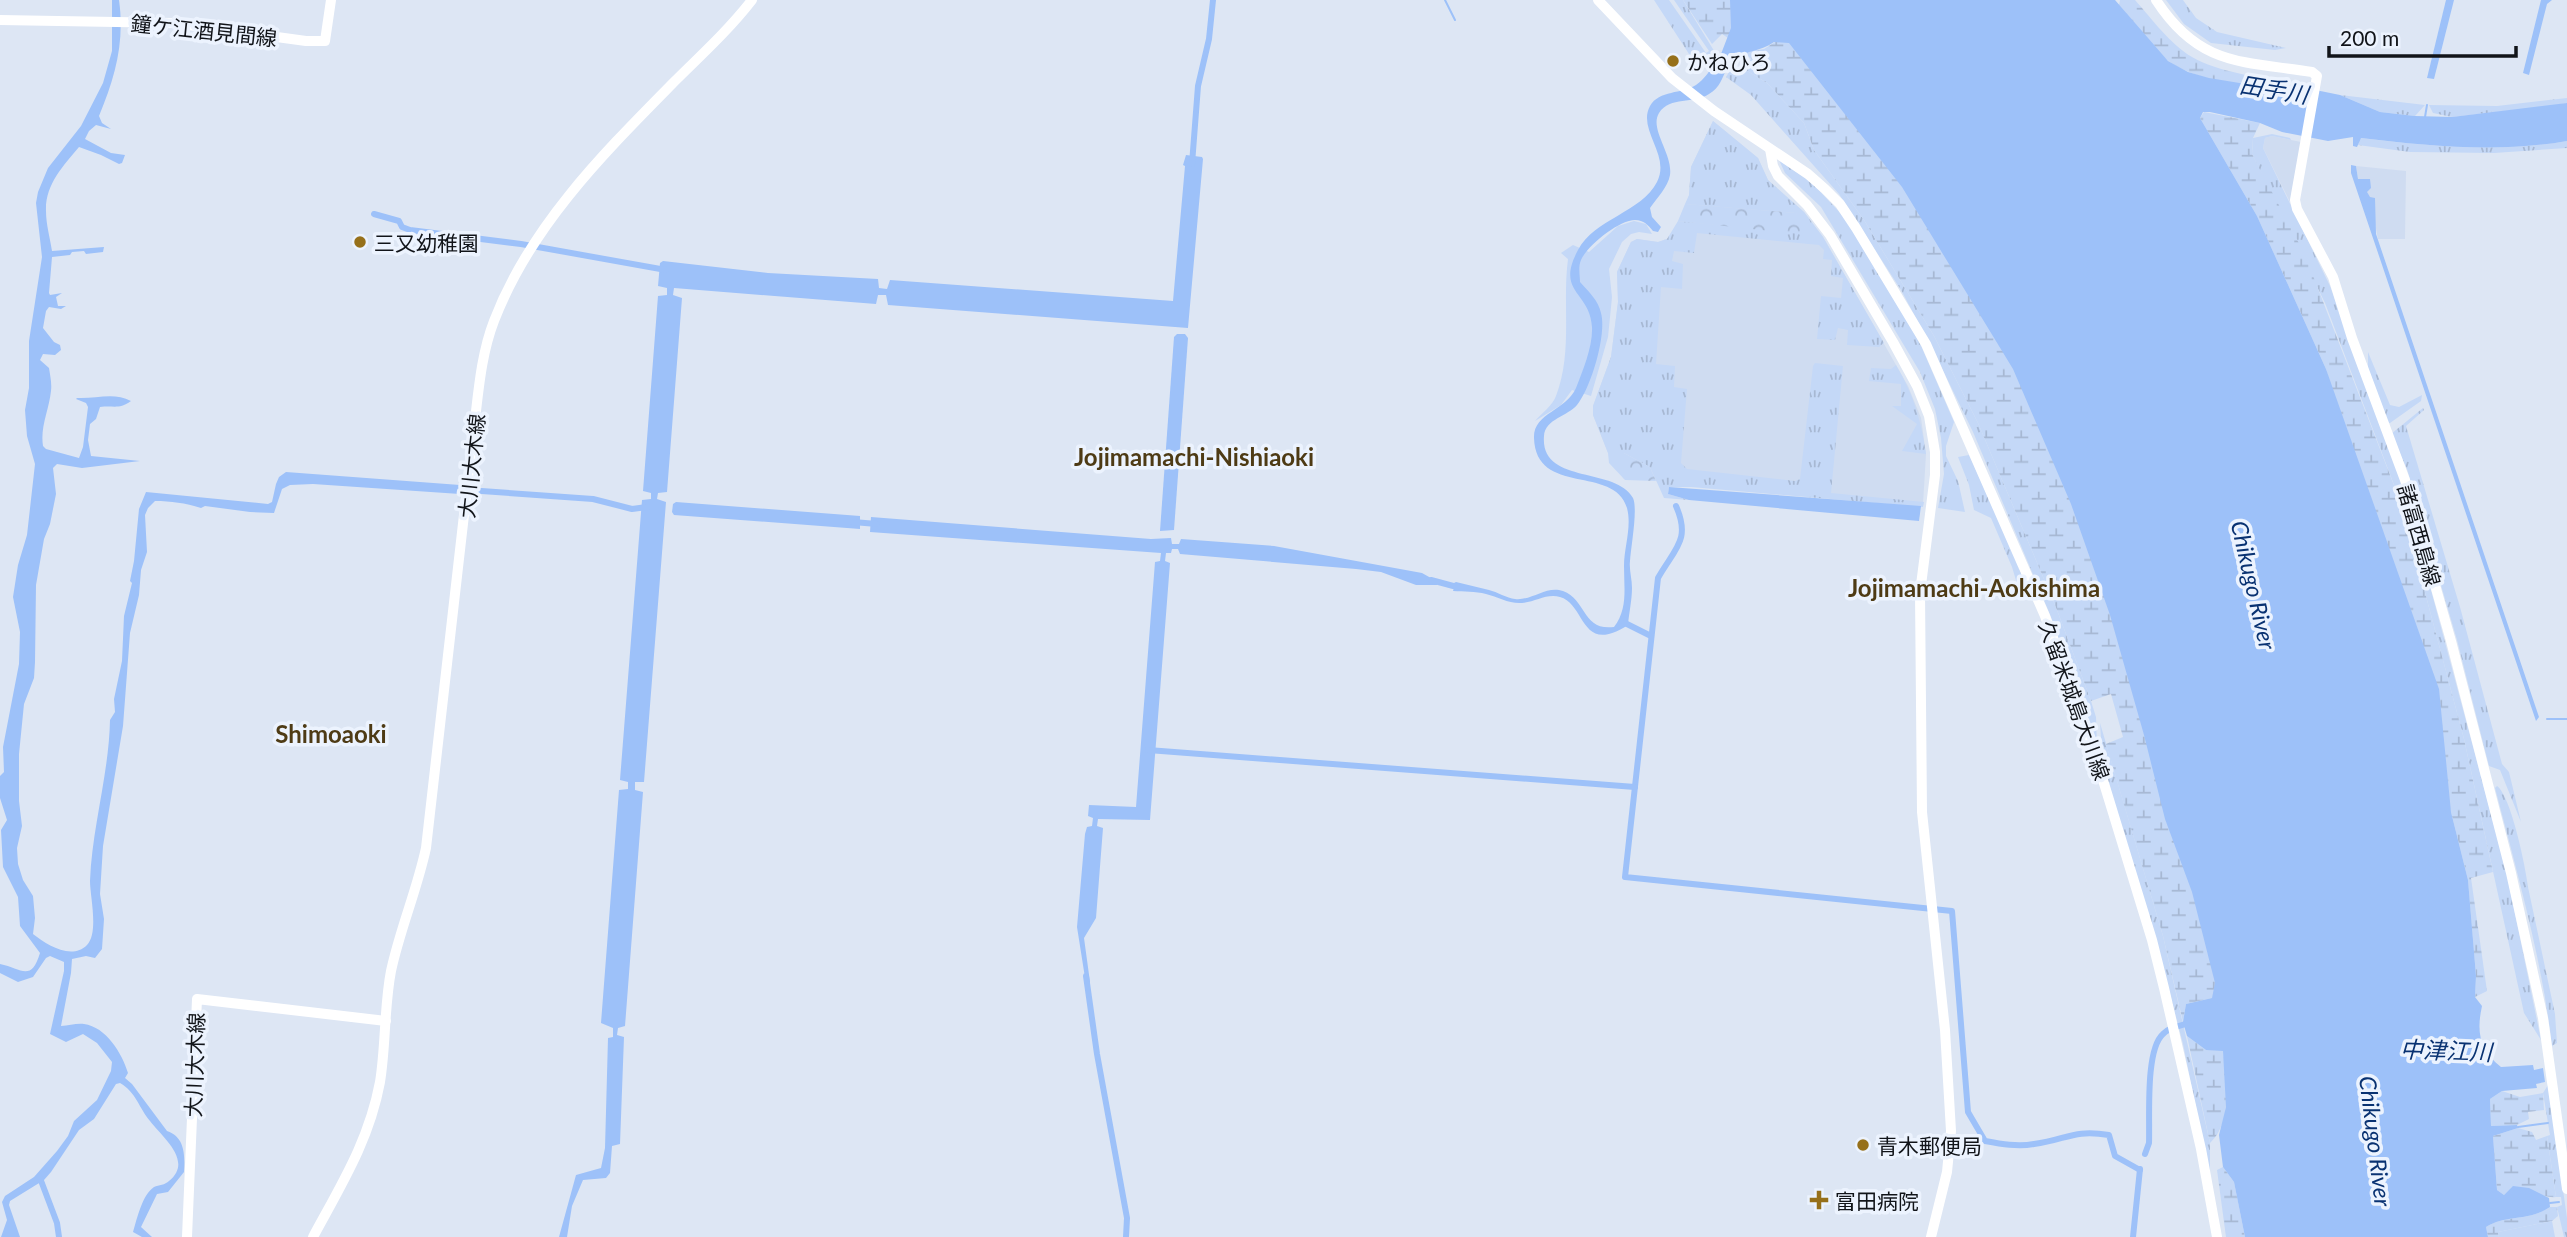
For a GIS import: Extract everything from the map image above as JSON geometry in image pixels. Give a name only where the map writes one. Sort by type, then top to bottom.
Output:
[{"type":"main road","name":"鐘ケ江酒見間線","points":[[0,20],[174,23],[306,41],[325,41],[331,0]]},
{"type":"main road","name":"大川大木線","points":[[313,1237],[357,1157],[368,1130],[380,1080],[391,972],[426,848],[482,368],[493,323],[511,282],[573,188],[752,0]]},
{"type":"main road","name":"久留米城島大川線","points":[[1598,0],[1672,78],[1699,100],[1808,174],[1840,204],[1926,344],[2062,658],[2120,835],[2152,940],[2174,1027],[2217,1237]]},
{"type":"main road","name":"諸富西島線","points":[[2156,0],[2179,30],[2193,43],[2208,51],[2228,59],[2312,72],[2317,76],[2296,190],[2297,209],[2310,230],[2337,288],[2352,338],[2405,480],[2451,641],[2511,873],[2543,1018],[2567,1189]]},
{"type":"main road","points":[[1770,149],[1778,176],[1807,205],[1830,235],[1917,386],[1929,416],[1935,452],[1935,475],[1920,593],[1922,812],[1947,1042],[1951,1131],[1948,1164],[1931,1237]]},
{"type":"main road","name":"大川大木線","points":[[187,1237],[197,999],[386,1021]]},
{"type":"shaded area","points":[[1713,121],[1758,158],[1768,180],[1804,212],[1823,237],[1908,386],[1921,418],[1926,454],[1923,504],[1656,481],[1650,467],[1624,453],[1608,453],[1593,415],[1593,406],[1611,357],[1618,302],[1617,272],[1631,242],[1637,239],[1658,242],[1667,239],[1674,231],[1689,196],[1691,167]]},
{"type":"shaded area","points":[[2272,136],[2301,142],[2290,202],[2263,148],[2265,138]]},
{"type":"shaded area","points":[[2356,166],[2406,171],[2405,239],[2378,239],[2370,198],[2358,179]]},
{"type":"green space","points":[[1654,0],[1669,0],[1706,53],[1709,51],[1674,0],[1683,0],[1716,54],[1708,64],[1689,54]]},
{"type":"green space","points":[[1683,0],[1772,0],[1728,38],[1722,34],[1712,44]]},
{"type":"green space","points":[[2120,0],[2135,0],[2176,45],[2192,57],[2227,71],[2291,85],[2245,85],[2196,75],[2182,69],[2163,57],[2150,43],[2119,5]]},
{"type":"green space","points":[[2166,0],[2183,0],[2196,18],[2217,32],[2286,48],[2275,50],[2211,43],[2184,24]]},
{"type":"green space","points":[[1794,30],[2048,357],[2223,981],[2212,998],[2186,1004],[2183,1022],[2163,936],[2106,744],[2123,737],[2111,694],[2091,701],[2057,610],[1978,423],[1934,336],[1864,220],[1814,150],[1804,123],[1767,83],[1744,69],[1751,59],[1744,52],[1764,49]]},
{"type":"green space","points":[[1732,67],[1744,69],[1767,83],[1804,123],[1814,150],[1864,220],[1934,336],[1978,423],[2057,610],[2096,717],[2097,746],[2051,617],[1973,432],[1901,290],[1839,194],[1751,95],[1726,77]]},
{"type":"green space","points":[[2340,95],[2425,105],[2415,116],[2380,112]]},
{"type":"green space","points":[[2567,98],[2567,103],[2551,106],[2452,117],[2433,113],[2429,105],[2497,106]]},
{"type":"green space","points":[[2204,112],[2260,123],[2253,138],[2252,154],[2305,255],[2402,506],[2464,739],[2493,872],[2471,878],[2487,991],[2475,997],[2476,976],[2468,880],[2326,369],[2257,216],[2200,118]]},
{"type":"green space","points":[[1713,121],[1758,158],[1768,180],[1804,212],[1823,237],[1884,343],[1879,347],[1847,345],[1848,330],[1838,328],[1835,340],[1817,339],[1821,296],[1841,298],[1843,278],[1831,276],[1832,260],[1823,259],[1824,250],[1819,245],[1697,233],[1694,253],[1674,251],[1672,261],[1683,264],[1682,289],[1661,287],[1656,364],[1675,366],[1674,387],[1687,389],[1681,463],[1687,469],[1795,481],[1800,479],[1813,366],[1815,363],[1843,366],[1831,493],[1924,502],[1923,507],[1691,487],[1669,487],[1668,494],[1689,500],[1664,498],[1650,467],[1624,453],[1608,453],[1593,415],[1593,406],[1611,357],[1618,302],[1617,272],[1631,242],[1637,239],[1658,242],[1667,239],[1678,221],[1799,233],[1796,213],[1685,204],[1689,195],[1691,167]]},
{"type":"green space","points":[[2272,134],[2291,140],[2272,136],[2265,138],[2263,148],[2330,286],[2405,493],[2506,870],[2541,1040],[2524,1013],[2464,739],[2402,506],[2325,303],[2252,154],[2253,138]]},
{"type":"green space","points":[[2360,138],[2437,146],[2490,147],[2567,141],[2567,148],[2494,153],[2410,152],[2358,145]]},
{"type":"green space","points":[[1779,160],[1813,184],[1844,217],[1899,303],[1954,422],[1946,446],[1946,456],[1958,481],[1965,512],[1938,508],[1944,474],[1941,438],[1935,409],[1920,372],[1821,207],[1785,173]]},
{"type":"green space","points":[[1685,204],[1796,213],[1802,226],[1799,234],[1678,221]]},
{"type":"green space","points":[[1634,221],[1646,224],[1652,234],[1631,234],[1622,242],[1609,269],[1612,297],[1608,337],[1591,396],[1572,390],[1561,405],[1535,421],[1555,399],[1564,362],[1568,259],[1561,253],[1573,245],[1589,252],[1618,226]]},
{"type":"green space","points":[[2368,352],[2390,405],[2399,407],[2422,395],[2421,401],[2390,423],[2385,423],[2368,374]]},
{"type":"green space","points":[[1896,365],[1916,408],[1926,454],[1902,451],[1917,424],[1892,406],[1901,406],[1901,384],[1869,381],[1871,368],[1891,369]]},
{"type":"green space","points":[[2423,408],[2424,410],[2406,426],[2460,607],[2502,764],[2509,772],[2521,822],[2500,770],[2489,766],[2457,640],[2407,469],[2391,434]]},
{"type":"green space","points":[[1608,453],[1624,453],[1650,467],[1656,481],[1625,480],[1609,463]]},
{"type":"green space","points":[[1969,455],[2032,594],[2021,597],[2012,567],[1991,518],[1974,510],[1969,485],[1958,457]]},
{"type":"green space","points":[[2100,723],[2163,936],[2210,1143],[2210,1176],[2183,1044],[2155,937],[2103,767]]},
{"type":"green space","points":[[2497,786],[2512,817],[2524,865],[2555,1014],[2557,1043],[2552,1046],[2535,948],[2495,788]]},
{"type":"green space","points":[[2187,1036],[2206,1050],[2223,1050],[2227,1100],[2222,1124],[2210,1143]]},
{"type":"green space","points":[[2548,1085],[2567,1218],[2567,1237],[2564,1237],[2557,1207],[2562,1205],[2561,1197],[2556,1197],[2547,1136],[2550,1135],[2543,1093]]},
{"type":"green space","points":[[2502,1091],[2520,1097],[2543,1093],[2544,1110],[2528,1112],[2529,1119],[2517,1125],[2491,1126],[2490,1099]]},
{"type":"green space","points":[[2518,1128],[2532,1132],[2536,1140],[2547,1136],[2556,1197],[2513,1187],[2504,1195],[2497,1190],[2493,1136]]},
{"type":"green space","points":[[2223,1167],[2234,1182],[2245,1237],[2226,1237],[2217,1170]]},
{"type":"green space","points":[[2550,1207],[2557,1207],[2558,1216],[2552,1221],[2498,1232],[2499,1237],[2488,1237],[2486,1227],[2494,1223],[2534,1215]]},
{"type":"green space","points":[[2552,1221],[2555,1237],[2499,1237],[2498,1232]]},
{"type":"water","points":[[112,0],[119,0],[120,45],[110,88],[99,116],[102,123],[111,129],[96,125],[85,139],[111,153],[125,155],[119,164],[79,147],[56,176],[48,193],[46,216],[52,251],[104,247],[103,252],[72,252],[70,255],[52,257],[49,293],[62,293],[56,297],[58,306],[66,306],[61,309],[49,307],[46,311],[43,328],[54,342],[60,345],[61,350],[55,355],[43,354],[40,360],[49,368],[51,385],[42,439],[46,449],[79,458],[88,407],[86,403],[76,399],[111,396],[125,398],[131,401],[119,406],[100,407],[96,419],[90,424],[88,440],[91,456],[140,461],[82,468],[57,464],[53,468],[56,494],[36,585],[34,678],[24,704],[19,754],[22,826],[17,848],[18,864],[23,880],[33,896],[33,934],[59,949],[74,951],[87,945],[93,932],[90,881],[94,841],[107,760],[110,720],[115,712],[114,699],[122,661],[124,616],[132,583],[130,581],[139,509],[146,492],[268,504],[272,502],[279,477],[286,472],[460,485],[460,494],[313,484],[290,485],[282,489],[274,513],[205,506],[201,508],[161,501],[155,501],[148,508],[145,515],[147,552],[141,570],[139,595],[130,633],[123,726],[103,846],[100,894],[104,919],[102,949],[95,958],[86,956],[72,959],[61,1026],[92,1026],[112,1042],[128,1073],[125,1078],[167,1131],[181,1142],[184,1172],[168,1192],[157,1194],[141,1227],[152,1237],[142,1237],[133,1232],[146,1196],[154,1187],[169,1181],[176,1173],[178,1165],[173,1149],[146,1116],[134,1096],[120,1083],[116,1084],[94,1119],[79,1130],[44,1180],[10,1201],[20,1237],[1,1237],[7,1220],[2,1202],[5,1196],[34,1177],[57,1151],[68,1136],[74,1121],[97,1100],[111,1071],[112,1062],[97,1043],[83,1034],[66,1042],[50,1034],[64,962],[50,956],[33,977],[18,982],[0,973],[0,964],[29,971],[37,962],[40,953],[20,926],[18,897],[3,867],[1,830],[7,820],[0,798],[0,776],[4,772],[3,747],[19,664],[20,632],[13,597],[18,565],[27,535],[35,464],[27,436],[25,410],[29,388],[29,341],[42,257],[36,203],[48,168],[81,126],[103,83],[112,51]]},
{"type":"water","points":[[1730,0],[2115,0],[2168,61],[2188,72],[2209,78],[2270,88],[2291,85],[2340,95],[2380,112],[2415,116],[2452,117],[2567,103],[2567,141],[2516,147],[2438,146],[2361,138],[2357,147],[2353,146],[2353,137],[2328,141],[2282,132],[2260,123],[2210,112],[2203,112],[2200,118],[2257,216],[2326,369],[2439,689],[2451,812],[2468,880],[2476,976],[2475,997],[2482,1006],[2479,1025],[2481,1040],[2488,1054],[2501,1067],[2533,1065],[2534,1070],[2543,1068],[2545,1082],[2536,1084],[2537,1088],[2502,1091],[2490,1099],[2491,1126],[2517,1125],[2518,1128],[2493,1136],[2497,1190],[2504,1195],[2513,1186],[2529,1188],[2549,1198],[2550,1207],[2534,1215],[2494,1223],[2486,1227],[2488,1237],[2245,1237],[2234,1182],[2223,1167],[2219,1135],[2226,1107],[2223,1051],[2206,1050],[2187,1036],[2183,1022],[2186,1004],[2212,998],[2215,983],[2192,892],[2165,819],[2110,615],[2071,504],[2013,369],[1902,187],[1789,43],[1774,42],[1734,60],[1730,58],[1727,63],[1722,60],[1724,55],[1721,54],[1731,28]]},
{"type":"water","points":[[2446,0],[2454,0],[2434,79],[2427,78]]},
{"type":"water","points":[[2541,0],[2552,0],[2547,4],[2529,75],[2523,73]]},
{"type":"water","points":[[1716,61],[1727,68],[1716,89],[1703,97],[1669,104],[1659,113],[1657,126],[1668,159],[1670,175],[1650,208],[1652,217],[1661,227],[1658,232],[1641,221],[1628,221],[1604,235],[1581,260],[1580,282],[1600,308],[1600,347],[1588,386],[1577,405],[1548,426],[1544,436],[1546,451],[1554,462],[1566,469],[1611,482],[1624,488],[1633,498],[1635,519],[1628,625],[1601,635],[1592,632],[1568,601],[1560,597],[1550,596],[1517,603],[1482,593],[1453,591],[1454,588],[1450,587],[1456,582],[1515,599],[1551,590],[1563,591],[1577,601],[1596,624],[1614,627],[1618,620],[1624,598],[1624,559],[1629,522],[1627,508],[1619,495],[1607,487],[1548,468],[1538,456],[1535,430],[1544,417],[1571,396],[1589,350],[1592,334],[1590,315],[1572,284],[1570,275],[1578,250],[1585,239],[1595,231],[1641,201],[1657,182],[1660,162],[1648,124],[1650,106],[1659,97],[1696,85]]},
{"type":"water","points":[[1186,155],[1203,159],[1188,328],[888,305],[886,295],[878,295],[876,304],[674,288],[673,295],[682,298],[667,492],[658,493],[657,499],[666,502],[644,782],[635,782],[635,790],[643,792],[625,1026],[618,1028],[617,1035],[624,1037],[620,1144],[612,1146],[610,1173],[606,1178],[583,1180],[572,1206],[567,1237],[559,1237],[576,1175],[601,1168],[605,1148],[608,1038],[613,1037],[613,1028],[601,1023],[619,790],[628,789],[628,782],[620,780],[642,500],[651,499],[651,493],[643,491],[658,296],[667,295],[667,288],[658,286],[660,263],[663,261],[768,273],[878,279],[879,288],[887,289],[890,280],[1173,301],[1183,165]]},
{"type":"water","points":[[2351,165],[2356,166],[2358,179],[2370,179],[2371,188],[2367,192],[2370,197],[2375,198],[2376,234],[2539,717],[2536,721],[2351,173]]},
{"type":"water","points":[[1177,334],[1185,334],[1188,338],[1174,530],[1160,531],[1174,337]]},
{"type":"water","points":[[1669,487],[1921,506],[1919,521],[1689,500],[1668,494]]},
{"type":"water","points":[[676,502],[860,516],[860,529],[674,515],[673,504]]},
{"type":"water","points":[[871,517],[1151,539],[1171,538],[1172,544],[1179,544],[1181,539],[1274,546],[1422,573],[1438,582],[1437,585],[1416,585],[1381,572],[1180,554],[1178,549],[1166,553],[1165,561],[1170,563],[1150,820],[1098,819],[1097,826],[1103,828],[1096,918],[1084,938],[1090,982],[1086,984],[1077,927],[1085,834],[1087,827],[1092,826],[1093,818],[1088,816],[1089,805],[1136,807],[1155,562],[1160,561],[1161,553],[870,532]]},
{"type":"waterway","points":[[1192,164],[1198,86],[1209,39],[1213,0]]},
{"type":"waterway","points":[[1445,0],[1455,20]]},
{"type":"waterway","points":[[2425,117],[2427,105]]},
{"type":"waterway","points":[[374,214],[399,221],[402,227],[410,230],[521,244],[666,270]]},
{"type":"waterway","points":[[453,489],[593,499],[632,509],[647,507]]},
{"type":"waterway","points":[[1676,506],[1682,527],[1681,536],[1658,578],[1625,877],[1952,911],[1968,1112],[1985,1141],[2022,1145],[2086,1133],[2109,1135],[2115,1156],[2140,1170]]},
{"type":"waterway","points":[[853,522],[877,524]]},
{"type":"waterway","points":[[1431,580],[1457,587]]},
{"type":"waterway","points":[[1625,623],[1651,636]]},
{"type":"waterway","points":[[2547,719],[2567,719]]},
{"type":"waterway","points":[[1148,750],[1635,787]]},
{"type":"waterway","points":[[1086,976],[1097,1054],[1127,1218],[1126,1237]]},
{"type":"waterway","points":[[2145,1154],[2149,1143],[2151,1069],[2157,1042],[2168,1030],[2189,1023]]},
{"type":"waterway","points":[[2518,1127],[2548,1123]]},
{"type":"waterway","points":[[2133,1237],[2140,1169]]},
{"type":"waterway","points":[[40,1178],[57,1223],[59,1237]]},
{"type":"waterway","points":[[2550,1203],[2559,1202]]},
{"type":"place","name":"かねひろ","points":[[1673,61]]},
{"type":"place","name":"三又幼稚園","points":[[360,242]]},
{"type":"place","name":"青木郵便局","points":[[1863,1145]]},
{"type":"place","name":"富田病院","points":[[1819,1200]]},
{"type":"district","name":"Jojimamachi-Nishiaoki","points":[[1194,456]]},
{"type":"district","name":"Jojimamachi-Aokishima","points":[[1974,587]]},
{"type":"district","name":"Shimoaoki","points":[[331,733]]},
{"type":"water label","name":"田手川","points":[[2274,89]]},
{"type":"water label","name":"Chikugo River","points":[[2254,585]]},
{"type":"water label","name":"中津江川","points":[[2446,1050]]},
{"type":"water label","name":"Chikugo River","points":[[2376,1141]]}]
